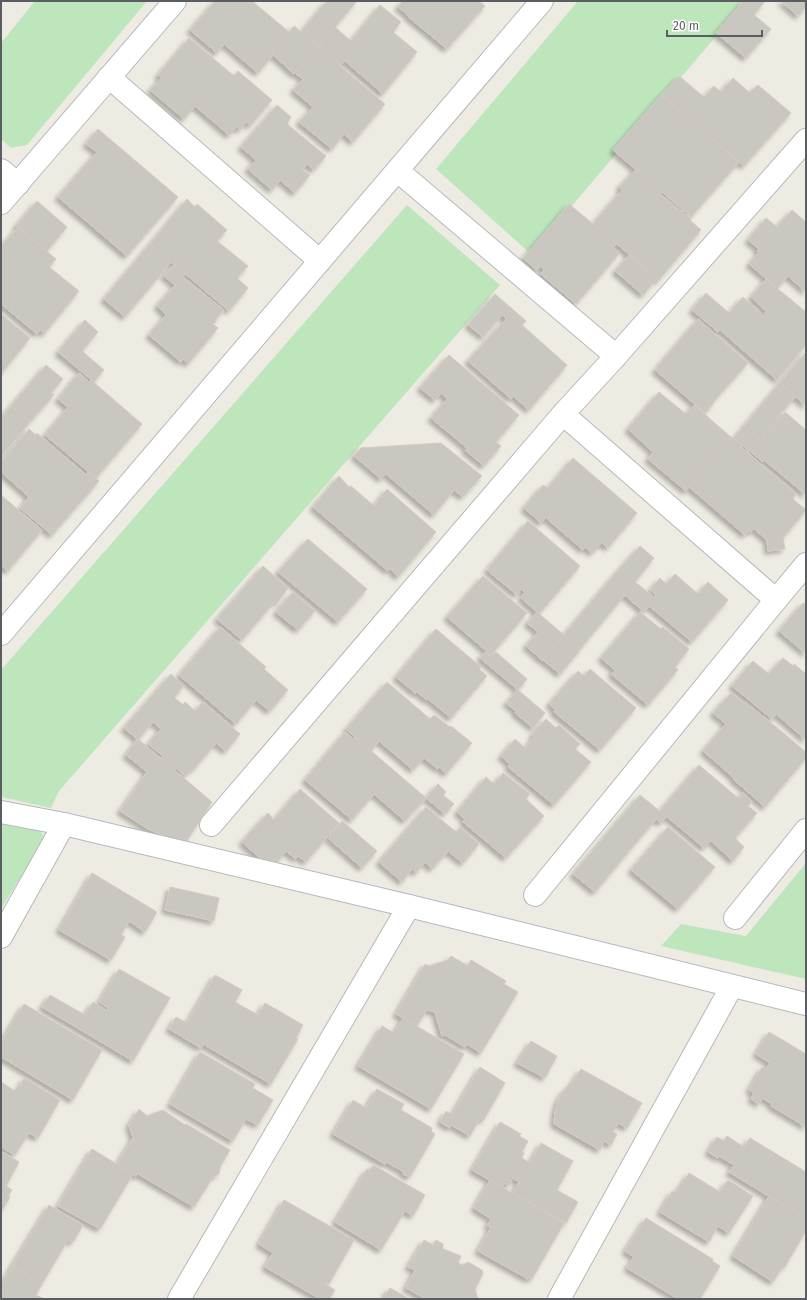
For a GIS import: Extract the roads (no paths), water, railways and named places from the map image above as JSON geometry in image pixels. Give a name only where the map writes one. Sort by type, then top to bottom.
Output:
[{"type":"street","points":[[1,203],[175,1]]},
{"type":"street","points":[[1,634],[542,1]]},
{"type":"street","points":[[109,77],[320,262]]},
{"type":"street","points":[[211,825],[563,414],[806,140]]},
{"type":"street","points":[[1,170],[18,184]]},
{"type":"street","points":[[398,170],[616,356]]},
{"type":"street","points":[[563,414],[776,600]]},
{"type":"street","points":[[535,895],[806,564]]},
{"type":"street","points":[[1,812],[64,824],[409,906],[806,1004]]},
{"type":"street","points":[[1,937],[64,824]]},
{"type":"street","points":[[735,918],[806,830]]},
{"type":"street","points":[[179,1299],[409,906]]},
{"type":"street","points":[[559,1299],[732,986]]}]
